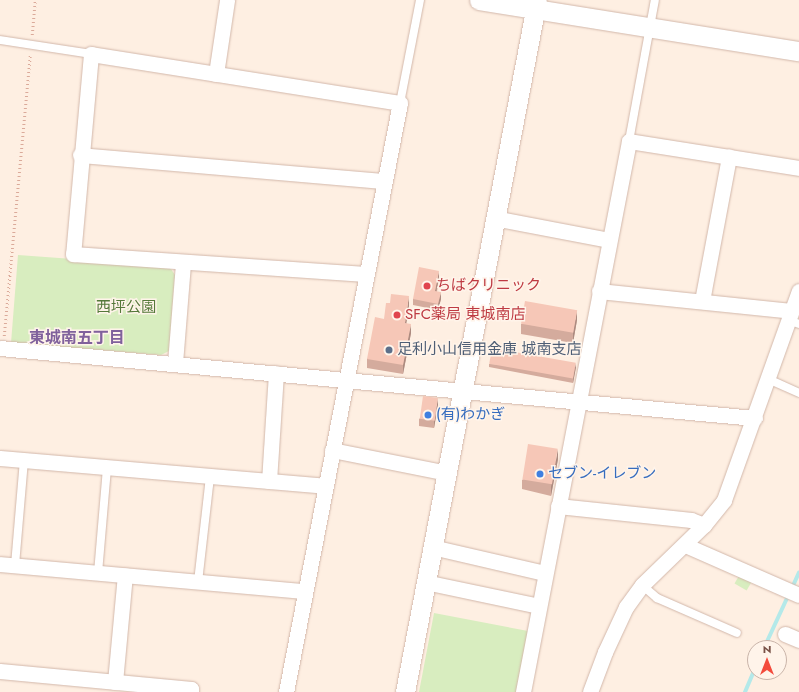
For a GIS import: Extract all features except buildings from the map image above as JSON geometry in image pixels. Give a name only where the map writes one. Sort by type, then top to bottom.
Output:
[{"type":"street","points":[[216,74],[227,0]]},
{"type":"street","points":[[479,0],[536,4],[649,28],[799,51]]},
{"type":"street","points":[[405,692],[494,218],[536,4]]},
{"type":"street","points":[[286,692],[365,274],[400,103],[91,54],[80,155],[73,254],[182,263],[365,274]]},
{"type":"street","points":[[523,692],[629,141],[799,168]]},
{"type":"street","points":[[80,155],[384,181]]},
{"type":"street","points":[[702,301],[730,157]]},
{"type":"street","points":[[494,218],[609,240]]},
{"type":"street","points":[[176,363],[182,263]]},
{"type":"street","points":[[599,291],[702,301],[793,318]]},
{"type":"street","points":[[590,692],[605,652],[626,607],[642,585],[704,525],[724,500],[768,379],[793,318],[799,291]]},
{"type":"street","points":[[2,348],[755,418]]},
{"type":"street","points":[[269,481],[276,373]]},
{"type":"street","points":[[332,450],[447,473]]},
{"type":"street","points":[[0,458],[325,486]]},
{"type":"street","points":[[558,506],[692,520],[704,525]]},
{"type":"street","points":[[685,544],[799,595]]},
{"type":"street","points":[[432,547],[545,573]]},
{"type":"street","points":[[0,564],[305,591]]},
{"type":"street","points":[[115,682],[124,575]]},
{"type":"street","points":[[425,582],[539,606]]},
{"type":"street","points":[[0,671],[191,689],[191,692]]},
{"type":"lane","points":[[400,103],[420,0]]},
{"type":"lane","points":[[629,141],[655,0]]},
{"type":"lane","points":[[0,40],[91,54]]},
{"type":"lane","points":[[768,379],[799,392]]},
{"type":"lane","points":[[15,565],[24,460]]},
{"type":"lane","points":[[98,573],[107,467]]},
{"type":"lane","points":[[198,582],[210,476]]},
{"type":"lane","points":[[642,585],[658,598],[737,634]]},
{"type":"path","points":[[2,348],[35,0]]},
{"type":"green space","name":"西坪公園","points":[[18,255],[169,266],[175,275],[169,351],[161,355],[11,343]]},
{"type":"green space","points":[[740,574],[752,581],[747,591],[734,584]]},
{"type":"green space","points":[[434,613],[528,631],[516,692],[419,692]]},
{"type":"waterway","points":[[792,588],[799,572]]},
{"type":"waterway","points":[[768,640],[789,594]]},
{"type":"waterway","points":[[745,692],[750,680]]},
{"type":"place","name":"ちばクリニック","points":[[427,286]]},
{"type":"place","name":"SFC薬局 東城南店","points":[[397,315]]},
{"type":"place","name":"足利小山信用金庫 城南支店","points":[[389,350]]},
{"type":"place","name":"(有)わかぎ","points":[[428,415]]},
{"type":"place","name":"セブン-イレブン","points":[[540,474]]},
{"type":"district","name":"東城南五丁目","points":[[77,338]]}]
